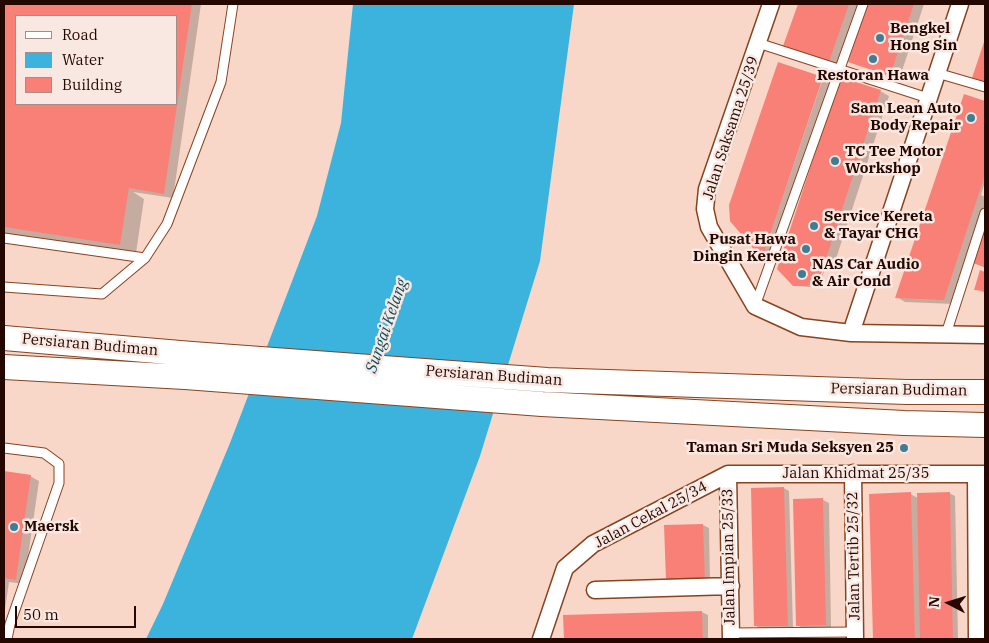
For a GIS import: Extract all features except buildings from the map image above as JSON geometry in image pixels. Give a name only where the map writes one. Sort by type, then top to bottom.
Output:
[{"type":"main road","name":"Persiaran Budiman","points":[[4,338],[547,380],[907,392],[985,392]]},
{"type":"main road","name":"Persiaran Budiman","points":[[4,367],[185,377],[542,404],[904,423],[985,425]]},
{"type":"street","name":"Jalan Saksama 25/39","points":[[755,306],[709,227],[705,208],[707,189],[771,4]]},
{"type":"street","points":[[850,333],[960,4]]},
{"type":"street","points":[[755,306],[801,327],[850,333],[985,335]]},
{"type":"street","name":"Jalan Tertib 25/32","points":[[853,473],[855,636]]},
{"type":"street","name":"Jalan Khidmat 25/35","points":[[728,474],[980,474]]},
{"type":"street","name":"Jalan Impian 25/33","points":[[728,474],[731,636]]},
{"type":"street","name":"Jalan Cekal 25/34","points":[[541,639],[565,568],[594,544],[728,474]]},
{"type":"street","points":[[977,639],[980,474]]},
{"type":"street","points":[[595,590],[730,586]]},
{"type":"lane","points":[[4,287],[102,294],[145,258],[167,224],[221,82],[233,4]]},
{"type":"lane","points":[[755,306],[863,4]]},
{"type":"lane","points":[[758,43],[928,98]]},
{"type":"lane","points":[[937,72],[985,87]]},
{"type":"lane","points":[[946,334],[985,213]]},
{"type":"lane","points":[[4,238],[145,258]]},
{"type":"lane","points":[[4,448],[44,453],[59,464],[59,483],[10,624],[7,639]]},
{"type":"lane","points":[[731,636],[855,636]]},
{"type":"water","name":"Sungai Kelang","points":[[353,4],[574,4],[540,261],[480,456],[412,639],[146,639],[163,604],[230,443],[317,216],[341,123]]},
{"type":"place","name":"Bengkel Hong Sin","points":[[880,38]]},
{"type":"place","name":"Restoran Hawa","points":[[873,59]]},
{"type":"place","name":"Sam Lean Auto Body Repair","points":[[971,118]]},
{"type":"place","name":"TC Tee Motor Workshop","points":[[835,161]]},
{"type":"place","name":"Service Kereta & Tayar CHG","points":[[814,226]]},
{"type":"place","name":"Pusat Hawa Dingin Kereta","points":[[806,249]]},
{"type":"place","name":"NAS Car Audio & Air Cond","points":[[802,274]]},
{"type":"place","name":"Taman Sri Muda Seksyen 25","points":[[904,448]]},
{"type":"place","name":"Maersk","points":[[14,527]]}]
